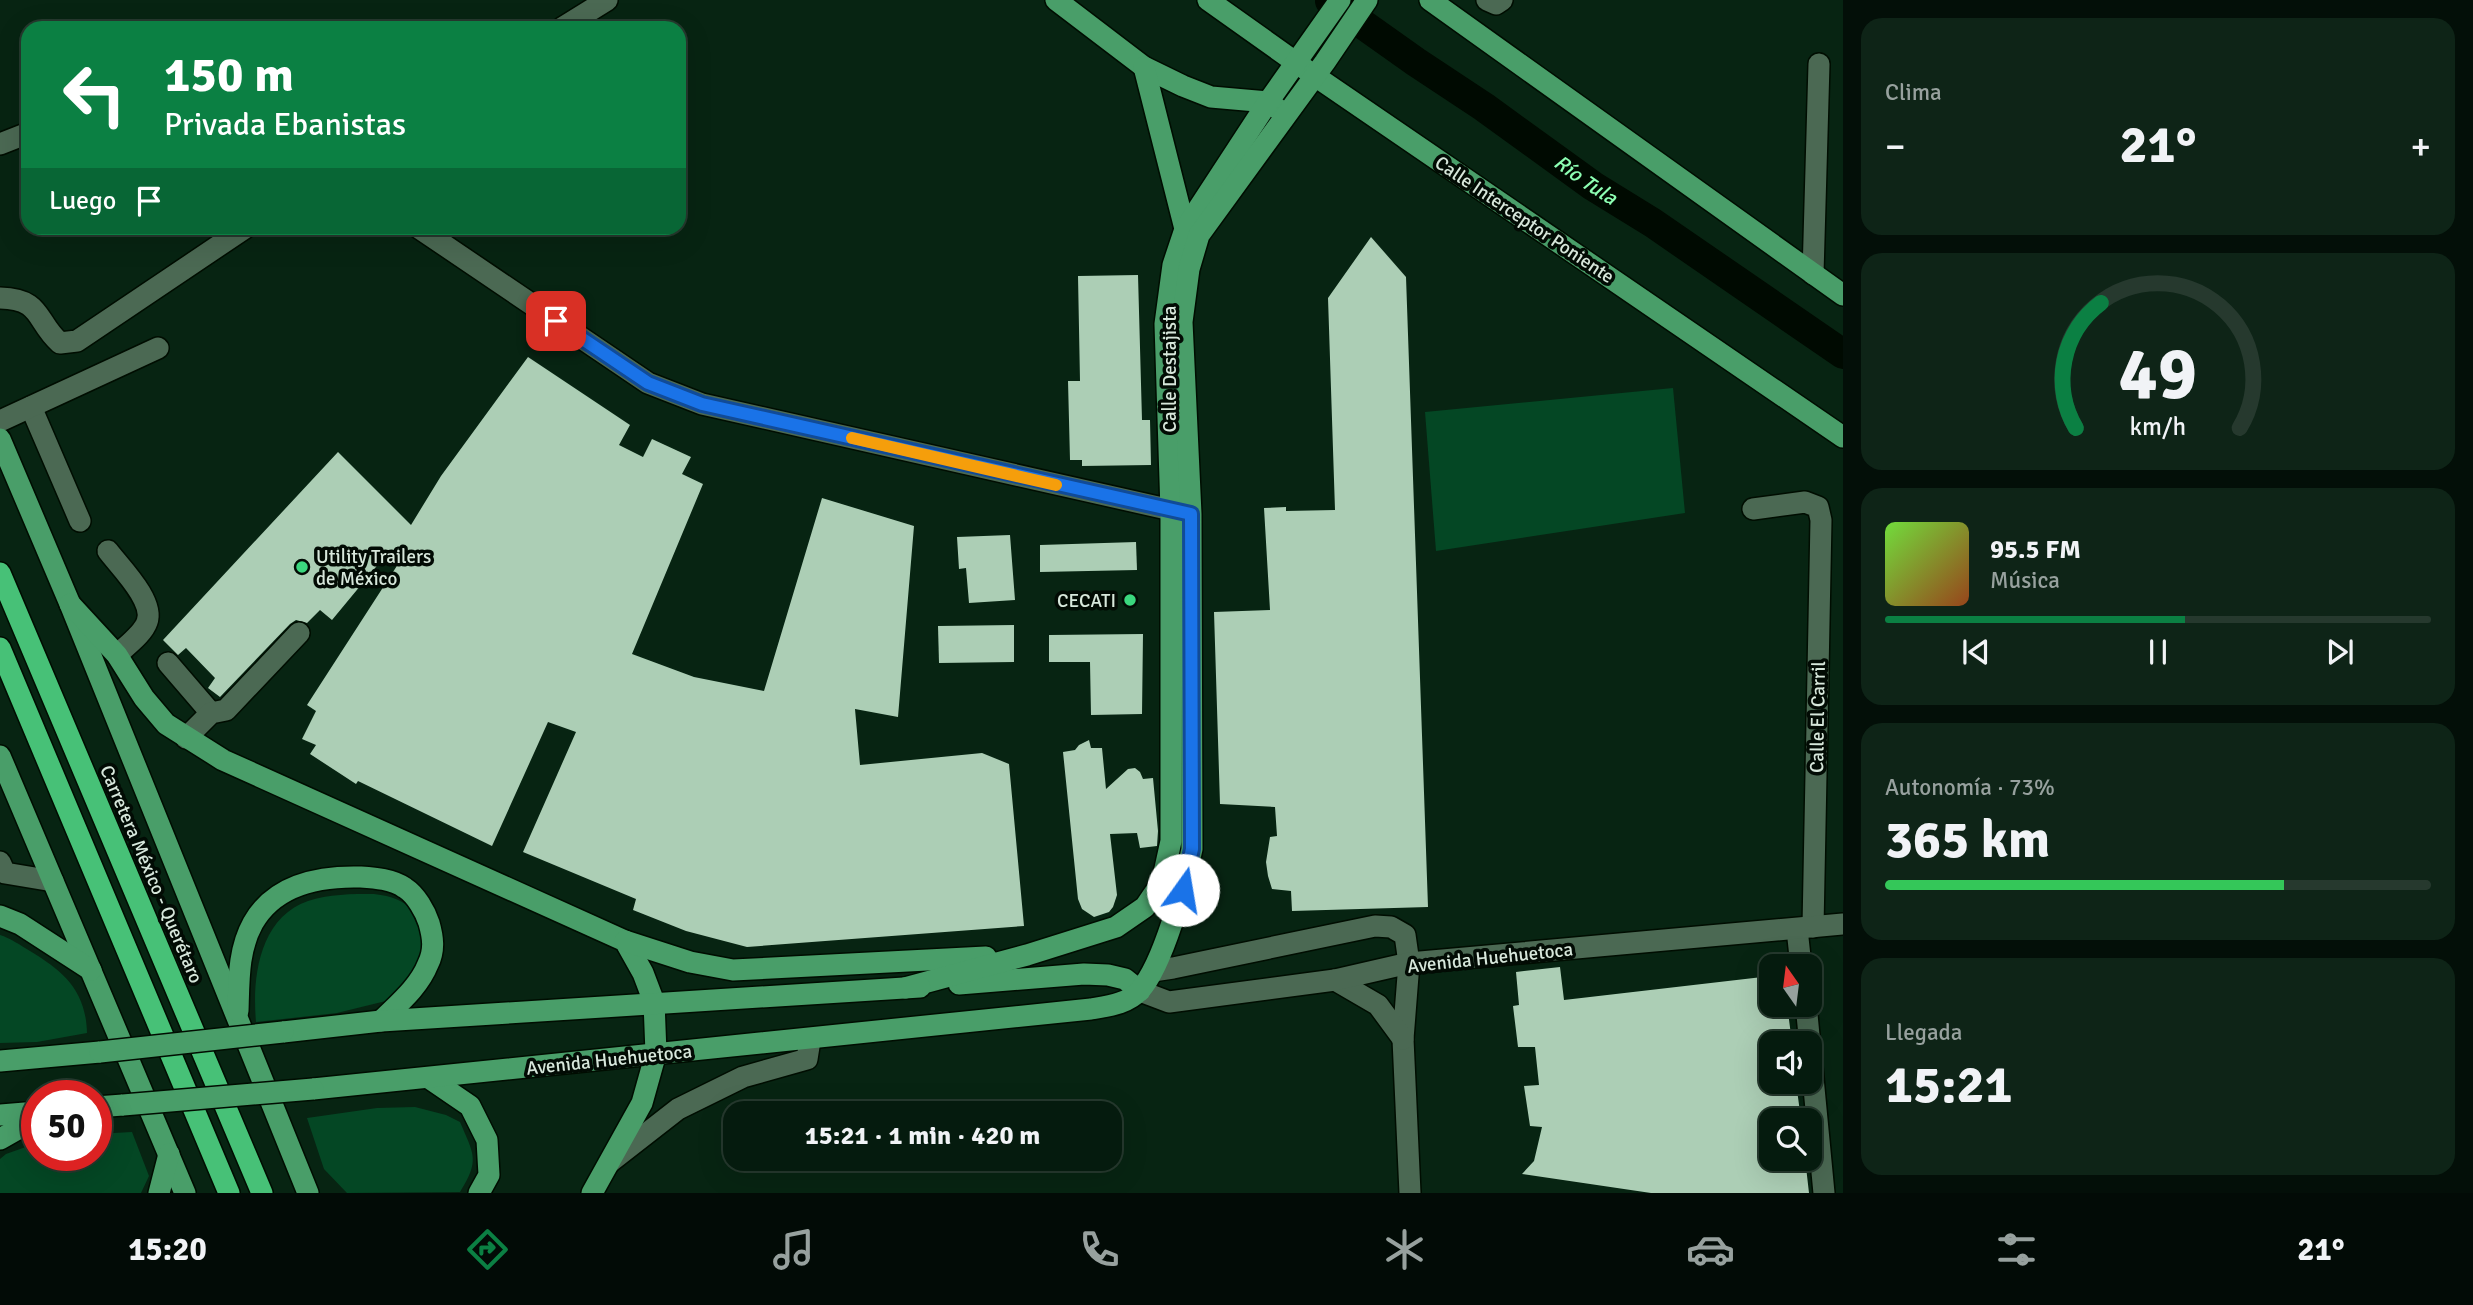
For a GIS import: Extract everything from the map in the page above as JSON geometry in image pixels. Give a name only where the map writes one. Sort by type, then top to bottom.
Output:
[{"type":"highway","name":"Carretera México - Querétaro","points":[[0,572],[262,1193]]},
{"type":"highway","points":[[0,648],[229,1193]]},
{"type":"main road","points":[[1056,0],[1144,66],[1183,86],[1210,97],[1277,108]]},
{"type":"main road","name":"Calle Interceptor Poniente","points":[[1208,0],[1303,55],[1843,437]]},
{"type":"main road","points":[[1277,108],[1303,55],[1340,0]]},
{"type":"main road","points":[[1277,108],[1320,69],[1367,0]]},
{"type":"main road","points":[[1430,0],[1843,295]]},
{"type":"main road","points":[[1144,66],[1192,232]]},
{"type":"main road","name":"Calle Destajista","points":[[1181,513],[1182,323],[1192,232],[1277,108]]},
{"type":"main road","points":[[0,439],[70,604],[237,1020],[310,1189]]},
{"type":"main road","points":[[905,988],[1027,955],[1116,927],[1145,907],[1162,882],[1171,841],[1181,513]]},
{"type":"main road","points":[[1,1061],[381,1021],[1084,974],[1125,979],[1140,990],[1153,971],[1183,890],[1192,849],[1181,513]]},
{"type":"main road","points":[[70,604],[117,655],[144,698],[166,724],[186,738],[223,760],[625,941],[690,962],[733,970],[1027,955]]},
{"type":"main road","points":[[0,756],[185,1193]]},
{"type":"main road","points":[[237,1020],[240,954],[253,922],[275,897],[305,882],[337,877],[380,878],[406,888],[425,911],[434,938],[429,964],[424,972],[413,988],[381,1021]]},
{"type":"main road","points":[[0,916],[20,924],[91,970]]},
{"type":"main road","points":[[592,1193],[642,1103],[656,1053],[654,1002],[643,973],[625,941]]},
{"type":"main road","name":"Avenida Huehuetoca","points":[[112,1106],[429,1078],[1077,1011],[1120,1003],[1140,990]]},
{"type":"main road","points":[[429,1078],[470,1106],[487,1140],[489,1175],[479,1193]]},
{"type":"main road","points":[[0,1115],[21,1113]]},
{"type":"main road","points":[[0,1139],[21,1127]]},
{"type":"main road","points":[[159,1193],[169,1154]]},
{"type":"street","points":[[573,21],[607,0]]},
{"type":"street","points":[[1487,0],[1496,4],[1502,0]]},
{"type":"street","points":[[1813,274],[1819,64]]},
{"type":"street","points":[[0,144],[21,135]]},
{"type":"street","points":[[0,298],[14,298],[34,307],[60,344],[77,341],[229,235]]},
{"type":"street","points":[[429,235],[648,383],[702,404],[1181,513]]},
{"type":"street","points":[[0,421],[158,348]]},
{"type":"street","points":[[31,407],[80,521]]},
{"type":"street","name":"Calle El Carril","points":[[1753,509],[1805,502],[1818,507],[1821,520],[1802,954]]},
{"type":"street","points":[[108,551],[146,601],[149,612],[147,624],[117,655]]},
{"type":"street","points":[[186,738],[211,713],[226,710],[299,633]]},
{"type":"street","points":[[167,663],[211,713]]},
{"type":"street","points":[[2,870],[53,881]]},
{"type":"street","name":"Avenida Huehuetoca","points":[[1140,990],[1169,1002],[1335,980],[1409,963],[1843,924]]},
{"type":"street","points":[[1153,971],[1375,926],[1391,927],[1405,935],[1409,963],[1403,1039],[1410,1193]]},
{"type":"street","points":[[1335,980],[1378,1005],[1403,1039]]},
{"type":"street","points":[[1807,1017],[1824,1193]]},
{"type":"street","points":[[610,1162],[678,1109],[743,1077],[807,1059],[810,1040]]},
{"type":"green space","points":[[1673,388],[1685,513],[1436,551],[1425,412]]},
{"type":"green space","points":[[374,894],[396,899],[411,909],[427,946],[398,998],[337,1013],[256,1022],[256,987],[262,951],[279,921],[292,909],[308,901],[340,895]]},
{"type":"green space","points":[[0,935],[53,966],[70,983],[82,1005],[87,1033],[37,1042],[0,1043]]},
{"type":"green space","points":[[415,1107],[446,1115],[460,1122],[473,1157],[470,1172],[460,1192],[347,1193],[324,1169],[307,1118],[377,1108]]},
{"type":"green space","points":[[132,1132],[149,1176],[141,1193],[0,1193],[0,1159],[21,1149],[21,1171],[112,1171],[112,1133]]},
{"type":"building","points":[[1371,237],[1406,277],[1428,907],[1292,911],[1291,891],[1272,889],[1268,876],[1266,862],[1270,837],[1277,836],[1275,807],[1220,804],[1214,612],[1270,610],[1264,508],[1286,507],[1286,511],[1335,510],[1328,298]]},
{"type":"building","points":[[1138,275],[1142,420],[1150,420],[1151,465],[1082,466],[1082,460],[1070,460],[1068,381],[1080,381],[1078,276]]},
{"type":"building","points":[[528,357],[630,425],[619,445],[643,457],[652,439],[691,457],[682,474],[703,484],[632,654],[694,677],[764,691],[822,498],[914,526],[898,717],[855,709],[860,765],[982,753],[1009,764],[1024,926],[747,947],[686,931],[633,910],[636,899],[523,852],[576,732],[548,722],[492,846],[358,781],[356,784],[310,754],[316,745],[302,739],[316,711],[307,705],[402,558],[390,550],[332,620],[320,610],[307,623],[296,620],[290,624],[220,697],[208,688],[215,678],[186,648],[178,655],[163,640],[338,452],[411,525],[441,476]]},
{"type":"building","points":[[1010,535],[1015,600],[969,603],[966,568],[959,569],[957,537]]},
{"type":"building","points":[[1136,542],[1137,570],[1040,572],[1040,545]]},
{"type":"building","points":[[1014,625],[1014,662],[939,663],[938,626]]},
{"type":"building","points":[[1143,634],[1142,714],[1091,715],[1090,662],[1049,662],[1049,635]]},
{"type":"building","points":[[1089,740],[1091,748],[1102,748],[1106,789],[1128,769],[1135,768],[1143,779],[1153,778],[1158,831],[1157,846],[1140,848],[1137,833],[1110,834],[1117,895],[1109,912],[1094,917],[1082,909],[1078,899],[1063,752],[1075,750]]},
{"type":"building","points":[[1560,967],[1564,1000],[1759,977],[1759,1017],[1789,1017],[1790,1031],[1759,1031],[1759,1094],[1798,1094],[1799,1108],[1759,1108],[1759,1171],[1806,1171],[1809,1193],[1651,1193],[1522,1174],[1534,1161],[1542,1127],[1530,1126],[1524,1086],[1539,1085],[1535,1047],[1518,1047],[1513,1006],[1519,1005],[1516,972]]},
{"type":"waterway","name":"Río Tula","points":[[1330,1],[1593,186],[1653,223],[1843,354]]},
{"type":"slow traffic","points":[[852,438],[1056,485]]},
{"type":"place","name":"Utility Trailers de México","points":[[302,567]]},
{"type":"place","name":"CECATI","points":[[1130,600]]},
{"type":"route","points":[[556,321],[648,383],[702,404],[1191,514],[1192,849],[1183,890]]}]
